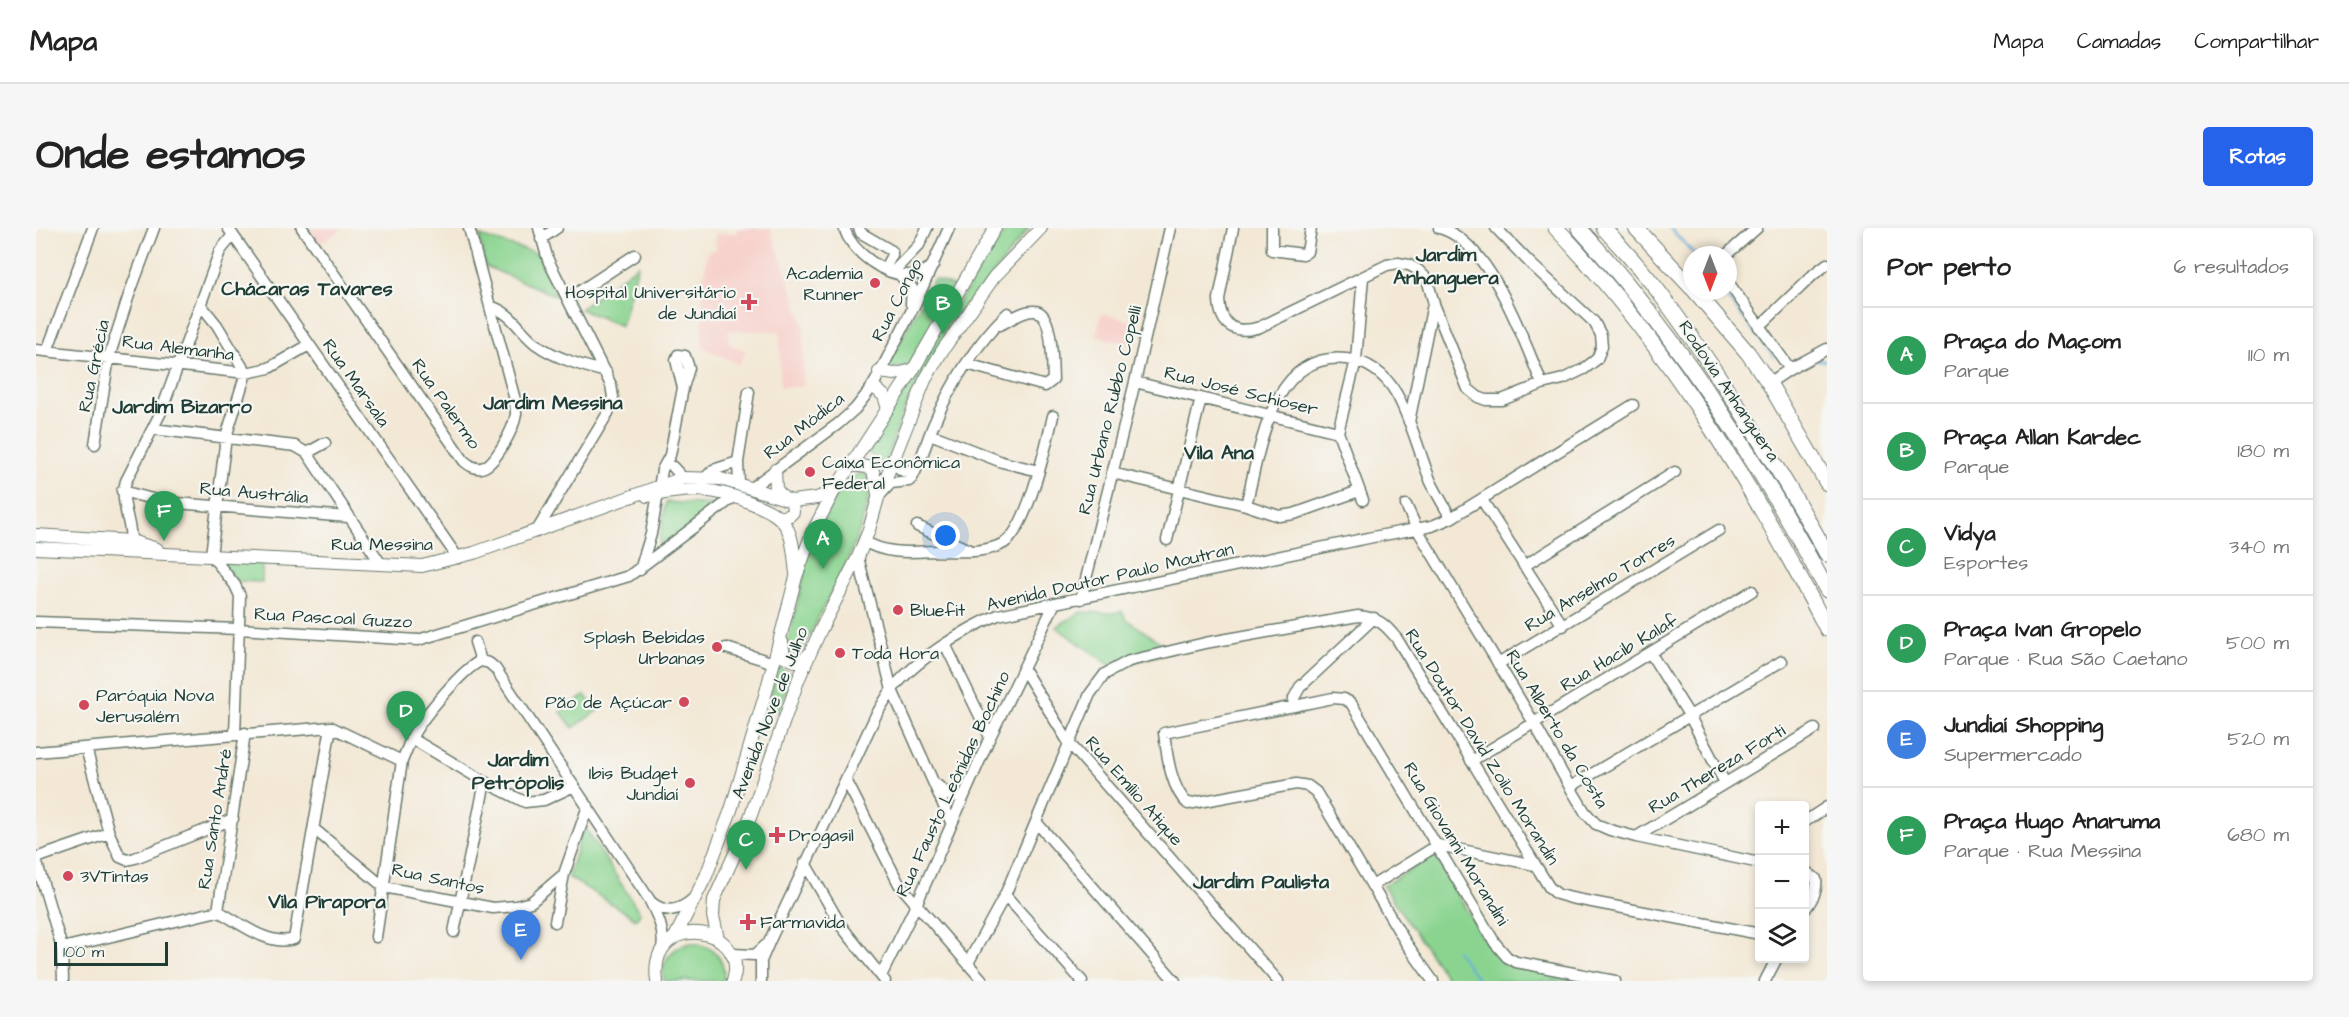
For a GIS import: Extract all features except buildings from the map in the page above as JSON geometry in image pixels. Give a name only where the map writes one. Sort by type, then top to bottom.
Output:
[{"type":"highway","points":[[1544,228],[1649,337]]},
{"type":"highway","points":[[1556,228],[1616,294],[1690,395],[1741,473],[1827,629]]},
{"type":"highway","name":"Rodovia Anhanguera","points":[[1579,228],[1608,260],[1691,367],[1779,502],[1827,590]]},
{"type":"highway","name":"Rodovia Anhanguera","points":[[1604,228],[1660,293],[1705,358],[1782,473],[1827,554]]},
{"type":"highway","points":[[1636,228],[1683,278]]},
{"type":"highway","points":[[1703,300],[1735,337],[1768,383],[1827,483]]},
{"type":"main road","name":"Avenida Nove de Julho","points":[[660,954],[675,937],[706,876],[731,810],[774,663],[796,577],[812,533],[834,491],[913,370],[994,228]]},
{"type":"main road","name":"Avenida Nove de Julho","points":[[718,939],[713,921],[714,900],[746,829],[809,653],[858,556],[878,498],[925,380],[942,351],[994,277],[1041,228]]},
{"type":"main road","points":[[879,372],[895,374],[913,370]]},
{"type":"main road","points":[[873,386],[884,396],[888,409]]},
{"type":"main road","points":[[851,465],[867,466],[873,471],[878,498]]},
{"type":"main road","points":[[775,470],[776,489],[788,500],[793,512],[780,518],[789,531],[796,577]]},
{"type":"main road","name":"Rua Messina","points":[[36,548],[167,552],[422,566],[458,558],[536,532],[658,490],[683,478],[705,478],[788,500],[818,498],[834,491]]},
{"type":"main road","name":"Rua Messina","points":[[658,490],[741,489],[780,518]]},
{"type":"main road","name":"Rua Messina","points":[[36,535],[131,541],[167,552]]},
{"type":"main road","points":[[782,634],[784,656],[799,661],[809,653]]},
{"type":"main road","points":[[675,937],[700,932],[718,939],[731,954],[736,980]]},
{"type":"main road","points":[[648,981],[660,954]]},
{"type":"main road","points":[[657,981],[656,969],[660,954]]},
{"type":"street","points":[[42,350],[93,228]]},
{"type":"street","name":"Rua Grécia","points":[[95,444],[109,357],[154,228]]},
{"type":"street","name":"Rua Palermo","points":[[302,228],[464,461],[479,469],[484,468],[494,459],[507,439],[516,414],[515,400],[469,228]]},
{"type":"street","points":[[536,532],[608,413],[613,397],[606,372],[548,260],[540,234],[556,228]]},
{"type":"street","points":[[844,228],[848,239],[869,261],[893,271],[917,274],[933,266]]},
{"type":"street","points":[[859,228],[861,233],[892,251],[893,271],[912,288],[910,311]]},
{"type":"street","points":[[893,271],[919,245],[927,228]]},
{"type":"street","name":"Rua Congo","points":[[873,386],[933,266],[949,228]]},
{"type":"street","name":"Rua Urbano Rubbo Copelli","points":[[1081,599],[1135,382],[1170,228]]},
{"type":"street","points":[[1233,228],[1219,309],[1226,322],[1235,329],[1250,330],[1387,265],[1398,263],[1408,265],[1418,270],[1427,279],[1434,304],[1468,389],[1478,398],[1502,400],[1584,369],[1597,359],[1602,346],[1601,335],[1594,322],[1496,228]]},
{"type":"street","points":[[1272,228],[1272,250],[1304,254],[1309,248],[1311,228]]},
{"type":"street","points":[[1439,228],[1455,234],[1465,242],[1502,292],[1542,384]]},
{"type":"street","points":[[1736,246],[1756,228]]},
{"type":"street","points":[[131,541],[122,491],[153,429],[220,251],[230,231]]},
{"type":"street","name":"Rua Marsala","points":[[230,231],[458,558]]},
{"type":"street","points":[[568,299],[635,255]]},
{"type":"street","points":[[1759,327],[1827,264]]},
{"type":"street","points":[[1112,473],[1246,505],[1271,515],[1287,515],[1361,495],[1338,432],[1356,360],[1363,277]]},
{"type":"street","points":[[1737,295],[1790,369]]},
{"type":"street","points":[[1408,422],[1434,304]]},
{"type":"street","points":[[201,305],[217,325],[246,373],[226,437],[211,555]]},
{"type":"street","points":[[489,306],[503,311],[512,318],[539,346],[585,367],[606,372]]},
{"type":"street","points":[[967,364],[1045,386],[1053,380],[1052,344],[1047,322],[1041,313],[1036,310],[1026,312],[992,328]]},
{"type":"street","points":[[878,498],[891,483],[909,481],[942,408],[967,364],[992,328],[1008,313]]},
{"type":"street","name":"Rua Alemanha","points":[[42,350],[246,373],[269,368],[309,345]]},
{"type":"street","points":[[1768,383],[1827,349]]},
{"type":"street","points":[[1246,505],[1269,415],[1283,388],[1302,370],[1323,360],[1339,358],[1370,365],[1383,376],[1396,393],[1432,483],[1451,518]]},
{"type":"street","name":"Rua José Schioser","points":[[1135,382],[1338,432]]},
{"type":"street","name":"Rua Módica","points":[[741,489],[775,470],[837,424],[855,409],[873,386]]},
{"type":"street","points":[[640,570],[651,534],[658,490],[667,469],[683,388]]},
{"type":"street","points":[[741,489],[738,462],[749,392]]},
{"type":"street","points":[[1167,540],[1201,398]]},
{"type":"street","name":"Avenida Doutor Paulo Moutran","points":[[761,981],[761,961],[770,940],[876,715],[892,690],[945,644],[998,615],[1432,526],[1482,500],[1633,405]]},
{"type":"street","points":[[864,541],[885,551],[971,550],[997,546],[1011,538],[1022,517],[1039,471],[1053,416]]},
{"type":"street","points":[[153,429],[295,446],[307,453],[381,564]]},
{"type":"street","points":[[930,434],[1002,462],[1039,471]]},
{"type":"street","points":[[307,453],[325,442]]},
{"type":"street","points":[[894,456],[896,466],[903,471],[913,470],[920,461]]},
{"type":"street","points":[[705,478],[713,470],[738,462]]},
{"type":"street","points":[[667,469],[683,478]]},
{"type":"street","points":[[1524,566],[1675,472]]},
{"type":"street","name":"Rua Pascoal Guzzo","points":[[36,622],[239,629],[418,640],[614,581],[640,570],[741,489]]},
{"type":"street","name":"Rua Austrália","points":[[122,491],[164,501],[348,517]]},
{"type":"street","points":[[1482,500],[1563,626]]},
{"type":"street","name":"Rua Alberto da Costa","points":[[1406,505],[1417,529],[1570,787],[1585,812],[1596,824],[1636,837],[1755,861]]},
{"type":"street","points":[[917,526],[971,550]]},
{"type":"street","name":"Rua Anselmo Torres","points":[[1498,664],[1719,530]]},
{"type":"street","points":[[651,534],[655,547],[662,553]]},
{"type":"street","name":"Rua Santo André","points":[[211,555],[238,590],[239,629],[240,734],[233,819],[218,910]]},
{"type":"street","points":[[858,556],[892,690],[951,822]]},
{"type":"street","name":"Rua Hacib Kalaf","points":[[1472,761],[1752,591]]},
{"type":"street","name":"Rua Fausto Leônidas Bochino","points":[[883,979],[951,822],[1054,604]]},
{"type":"street","points":[[968,963],[1005,894],[1097,682],[1105,674],[1129,661],[1205,643],[1338,618],[1358,616],[1374,618]]},
{"type":"street","points":[[1293,706],[1294,698],[1300,687],[1374,618]]},
{"type":"street","name":"Rua Doutor David Zoilo Morandin","points":[[1374,618],[1386,626],[1397,639],[1535,865],[1549,887],[1557,894],[1755,933]]},
{"type":"street","points":[[475,642],[481,661]]},
{"type":"street","points":[[945,644],[990,737]]},
{"type":"street","points":[[726,648],[774,663]]},
{"type":"street","points":[[1651,654],[1689,716],[1725,783]]},
{"type":"street","points":[[376,937],[402,761],[411,738],[424,718],[467,669],[481,661],[495,668],[649,899],[661,924],[664,938],[660,954]]},
{"type":"street","points":[[1570,787],[1782,662]]},
{"type":"street","name":"Rua Emílio Atique","points":[[1024,670],[1070,743],[1278,981]]},
{"type":"street","name":"Rua Giovanni Morandini","points":[[1372,886],[1316,792],[1308,786],[1296,784],[1188,804],[1180,797],[1167,755],[1164,732],[1333,698],[1344,699],[1351,703],[1495,943],[1507,957],[1516,962],[1615,981]]},
{"type":"street","points":[[62,948],[218,910],[269,938],[288,941],[294,939],[331,727]]},
{"type":"street","points":[[36,752],[331,727],[402,761]]},
{"type":"street","name":"Rua Thereza Forti","points":[[1636,837],[1815,729]]},
{"type":"street","points":[[411,738],[485,782],[525,802],[544,800],[574,786]]},
{"type":"street","points":[[86,748],[110,832],[120,857],[127,860],[233,819]]},
{"type":"street","points":[[846,780],[894,876],[983,981]]},
{"type":"street","points":[[932,781],[950,796],[963,797]]},
{"type":"street","points":[[454,932],[485,782]]},
{"type":"street","points":[[555,922],[564,874],[588,806]]},
{"type":"street","points":[[1809,819],[1827,807]]},
{"type":"street","points":[[1037,823],[1175,981]]},
{"type":"street","name":"Rua Santos","points":[[314,829],[384,887],[493,908],[531,902],[564,874]]},
{"type":"street","points":[[63,981],[62,948],[36,859],[110,832]]},
{"type":"street","points":[[1433,981],[1406,943],[1372,886],[1438,845],[1535,865]]},
{"type":"street","points":[[806,863],[842,927],[883,979]]},
{"type":"street","points":[[1809,874],[1816,879],[1816,892],[1809,903]]},
{"type":"street","points":[[1005,894],[1082,981]]},
{"type":"street","points":[[649,899],[657,906],[671,910],[681,908],[695,897]]},
{"type":"street","points":[[731,954],[755,955],[770,940]]},
{"type":"street","points":[[1765,981],[1774,963]]},
{"type":"shaded area","points":[[304,228],[342,228],[342,229],[317,246]]},
{"type":"shaded area","name":"Hospital Universitário de Jundiaí","points":[[737,228],[770,228],[804,325],[803,387],[780,387],[780,331],[729,331],[729,344],[746,351],[739,364],[702,347],[703,280],[708,251],[716,250],[715,234],[737,233]]},
{"type":"shaded area","points":[[1102,313],[1137,323],[1130,345],[1096,335]]},
{"type":"green space","points":[[1007,228],[1029,228],[936,353],[910,398],[884,467],[868,452],[928,349]]},
{"type":"green space","points":[[480,236],[539,254],[556,296],[485,266]]},
{"type":"green space","points":[[638,265],[621,326],[580,309]]},
{"type":"green space","points":[[934,279],[955,287],[910,365],[890,369],[887,365]]},
{"type":"green space","points":[[859,473],[866,475],[872,485],[861,527],[848,560],[799,656],[785,653],[804,575],[802,562],[834,499],[853,476]]},
{"type":"green space","points":[[666,502],[717,505],[663,548],[659,543]]},
{"type":"green space","points":[[225,559],[262,561],[262,582],[237,581],[222,564]]},
{"type":"green space","points":[[1122,611],[1126,619],[1173,651],[1114,668],[1056,627],[1081,612]]},
{"type":"green space","points":[[777,667],[793,674],[778,712],[769,706]]},
{"type":"green space","points":[[585,695],[597,711],[573,728],[561,712]]},
{"type":"green space","points":[[586,829],[640,913],[636,919],[568,877],[581,834]]},
{"type":"green space","points":[[1434,855],[1487,944],[1503,963],[1584,981],[1449,981],[1383,886]]},
{"type":"green space","points":[[690,943],[705,946],[716,954],[723,966],[723,981],[664,981],[664,967],[668,956],[677,948]]},
{"type":"waterway","points":[[1670,228],[1687,246]]},
{"type":"waterway","points":[[1729,300],[1774,357]]},
{"type":"waterway","points":[[1817,360],[1827,361]]},
{"type":"waterway","points":[[1456,950],[1479,981]]},
{"type":"place","name":"Academia Runner","points":[[875,283]]},
{"type":"place","name":"Hospital Universitário de Jundiaí","points":[[749,302]]},
{"type":"place","name":"Praça Allan Kardec","points":[[943,334]]},
{"type":"place","name":"Caixa Econômica Federal","points":[[810,472]]},
{"type":"place","name":"Praça Hugo Anaruma","points":[[164,541]]},
{"type":"place","name":"Praça do Maçom","points":[[823,569]]},
{"type":"place","name":"Bluefit","points":[[898,610]]},
{"type":"place","name":"Splash Bebidas Urbanas","points":[[717,647]]},
{"type":"place","name":"Toda Hora","points":[[840,653]]},
{"type":"place","name":"Pão de Açúcar","points":[[684,702]]},
{"type":"place","name":"Paróquia Nova Jerusalém","points":[[84,705]]},
{"type":"place","name":"Praça Ivan Gropelo","points":[[406,741]]},
{"type":"place","name":"Ibis Budget Jundiaí","points":[[690,783]]},
{"type":"place","name":"Drogasil","points":[[777,835]]},
{"type":"place","name":"Vidya","points":[[746,870]]},
{"type":"place","name":"3VTintas","points":[[68,876]]},
{"type":"place","name":"Farmavida","points":[[748,922]]},
{"type":"place","name":"Jundiaí Shopping","points":[[521,960]]},
{"type":"district","name":"Jardim Anhanguera","points":[[1446,266]]},
{"type":"district","name":"Chácaras Tavares","points":[[307,289]]},
{"type":"district","name":"Jardim Messina","points":[[553,403]]},
{"type":"district","name":"Jardim Bizarro","points":[[182,407]]},
{"type":"district","name":"Vila Ana","points":[[1219,453]]},
{"type":"district","name":"Jardim Petrópolis","points":[[518,772]]},
{"type":"district","name":"Jardim Paulista","points":[[1261,882]]},
{"type":"district","name":"Vila Pirapora","points":[[327,902]]}]
